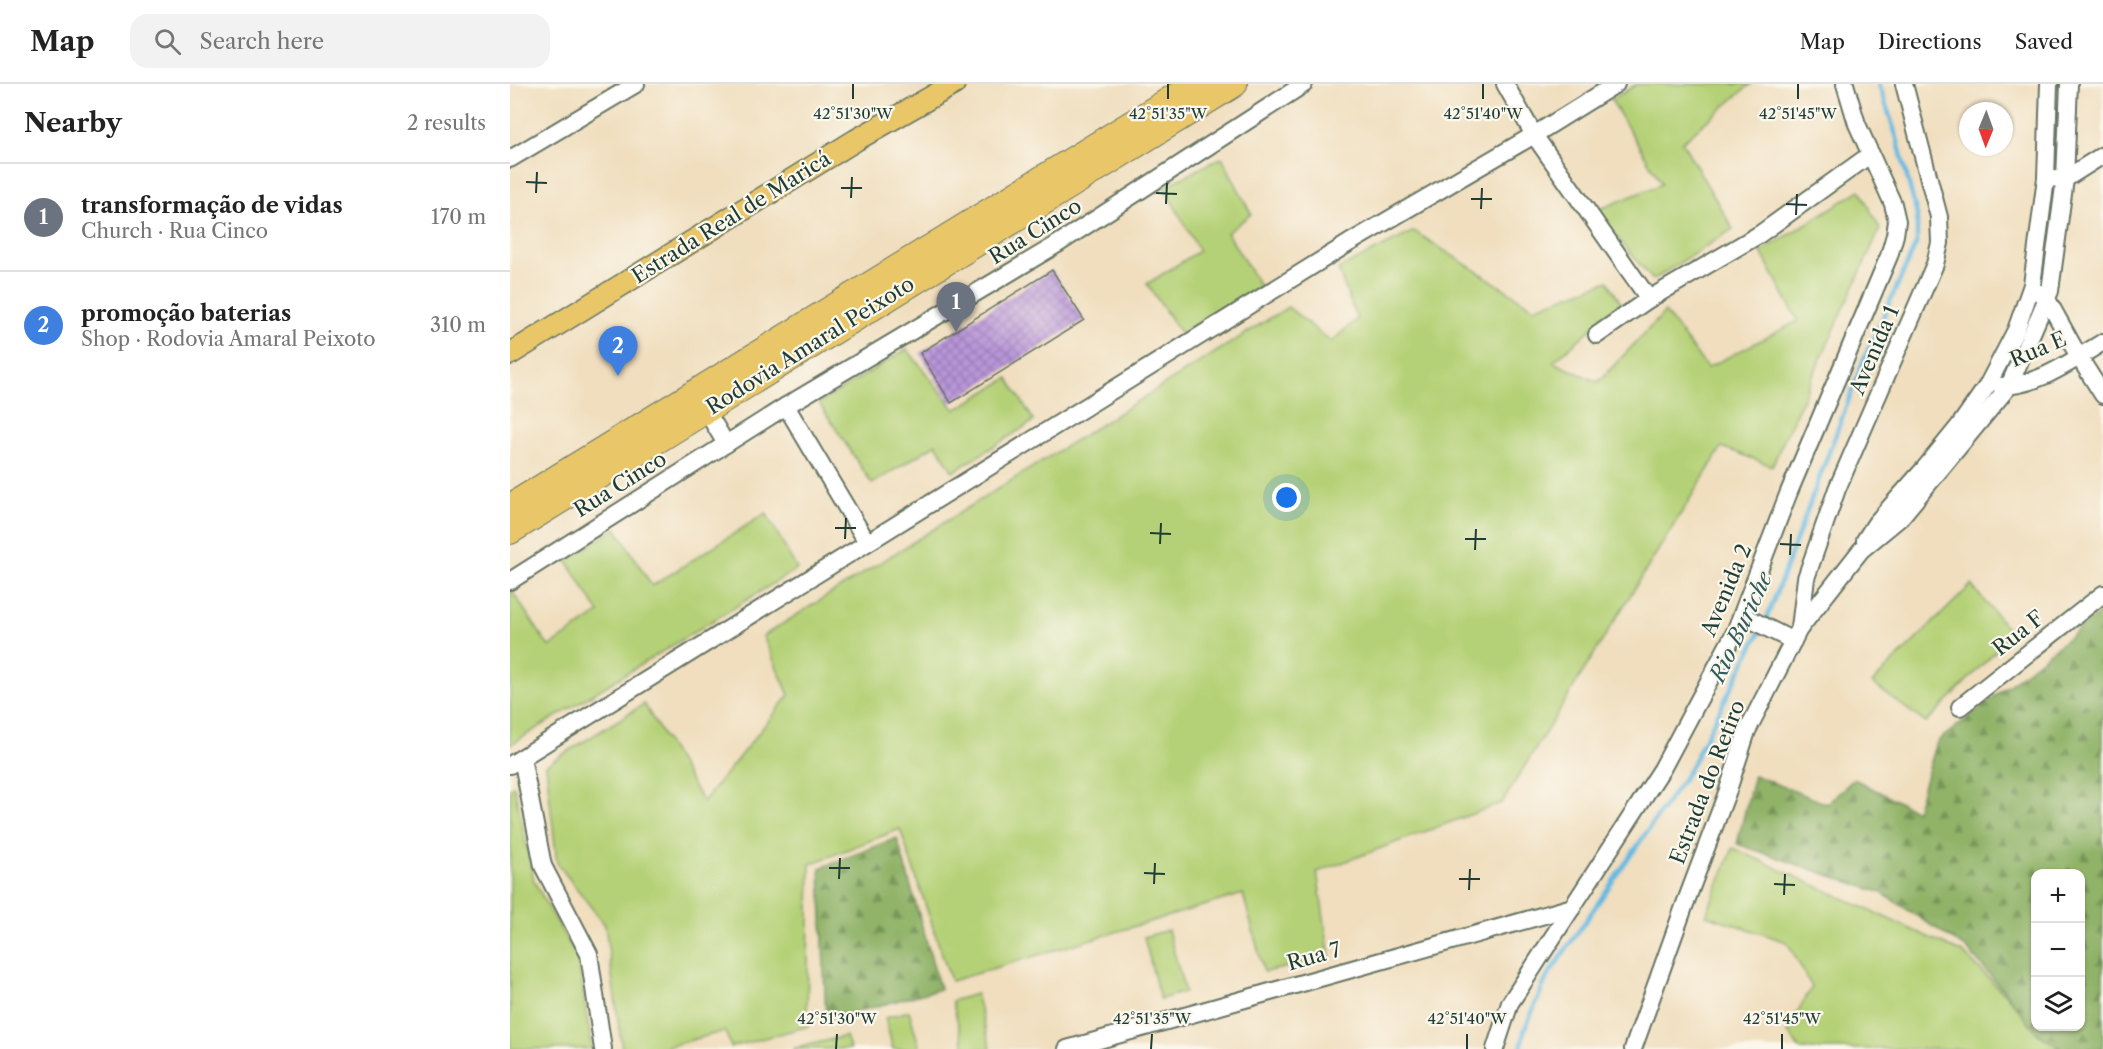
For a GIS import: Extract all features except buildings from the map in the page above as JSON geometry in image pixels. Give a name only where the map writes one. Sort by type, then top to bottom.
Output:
[{"type":"highway","name":"Rodovia Amaral Peixoto","points":[[510,507],[1196,84]]},
{"type":"highway","name":"Rodovia Amaral Peixoto","points":[[510,531],[1234,84]]},
{"type":"main road","name":"Estrada Real de Maricá","points":[[510,354],[856,140],[954,84]]},
{"type":"street","points":[[510,159],[636,84]]},
{"type":"street","name":"Rua Cinco","points":[[510,581],[786,406],[1056,245],[1304,84]]},
{"type":"street","points":[[1505,84],[1534,135],[1649,299]]},
{"type":"street","points":[[603,1049],[589,954],[543,866],[516,761],[1349,243],[1534,135],[1616,84]]},
{"type":"street","name":"Avenida 2","points":[[1495,1049],[1510,1003],[1662,769],[1748,618],[1789,492],[1889,256],[1897,221],[1893,204],[1857,124],[1845,84]]},
{"type":"street","name":"Avenida 1","points":[[1796,635],[1806,578],[1824,524],[1935,264],[1940,243],[1939,217],[1904,84]]},
{"type":"street","name":"Estrada do Retiro","points":[[1633,1049],[1748,731],[1796,635],[1861,550],[1876,523],[1924,469],[1987,386],[2016,330],[2032,285],[2046,178],[2049,84]]},
{"type":"street","name":"Estrada do Retiro","points":[[1861,550],[1901,517],[2009,386],[2048,298],[2065,179],[2069,84]]},
{"type":"street","points":[[1597,335],[1649,299],[1760,234],[1870,154]]},
{"type":"street","points":[[2046,178],[2065,179],[2103,155]]},
{"type":"street","points":[[2032,285],[2048,298],[2079,357],[2103,395]]},
{"type":"street","name":"Rua E","points":[[1987,386],[2009,386],[2035,380],[2103,342]]},
{"type":"street","points":[[786,406],[867,542]]},
{"type":"street","points":[[706,410],[726,444]]},
{"type":"street","name":"Rua F","points":[[1960,706],[2103,594]]},
{"type":"street","points":[[1748,618],[1772,630],[1796,635]]},
{"type":"street","name":"Rua 7","points":[[1067,1049],[1573,907]]},
{"type":"green space","points":[[1637,84],[1751,84],[1682,142],[1733,229],[1653,280],[1595,211],[1662,184],[1611,100]]},
{"type":"green space","points":[[1222,157],[1251,214],[1227,233],[1260,286],[1181,334],[1147,284],[1199,251],[1164,187]]},
{"type":"green space","points":[[1860,190],[1880,229],[1772,466],[1722,447],[1502,803],[1317,872],[1330,958],[1264,972],[1243,894],[951,981],[900,829],[810,864],[807,1012],[809,1026],[731,1047],[725,1031],[658,1049],[622,1049],[605,925],[557,863],[546,765],[644,704],[703,802],[789,695],[763,636],[1288,307],[1331,342],[1357,319],[1338,269],[1414,231],[1534,308],[1608,281],[1621,303],[1553,362],[1598,382],[1665,312],[1707,368],[1798,321],[1761,252]]},
{"type":"green space","points":[[907,349],[955,410],[1008,378],[1034,421],[953,472],[936,444],[872,484],[819,403]]},
{"type":"green space","points":[[766,513],[797,569],[510,745],[510,588],[549,647],[599,613],[567,561],[616,528],[652,586]]},
{"type":"green space","points":[[1971,585],[2012,634],[1926,723],[1872,683]]},
{"type":"green space","points":[[2103,610],[2103,1049],[2062,1049],[2036,1031],[2085,1031],[2085,869],[2031,869],[2031,1025],[1966,948],[1882,893],[1737,844],[1754,775],[1827,804],[1854,779],[1916,811],[1937,742]]},
{"type":"green space","points":[[514,786],[534,881],[578,960],[592,1049],[510,1049],[510,788]]},
{"type":"green space","points":[[897,838],[940,989],[826,1020],[820,868]]},
{"type":"green space","points":[[1733,848],[1963,953],[2031,1020],[2031,1031],[2042,1031],[2062,1049],[1799,1049],[1787,1030],[1812,987],[1787,942],[1706,915]]},
{"type":"green space","points":[[1168,930],[1185,992],[1160,999],[1144,937]]},
{"type":"green space","points":[[976,994],[991,1049],[965,1049],[952,1001]]},
{"type":"green space","points":[[909,1011],[920,1049],[893,1049],[885,1018]]},
{"type":"green space","points":[[846,1036],[850,1049],[792,1049]]},
{"type":"waterway","name":"Rio Buriche","points":[[1765,623],[1864,359],[1917,242],[1917,215],[1897,138],[1879,84]]},
{"type":"waterway","name":"Rio Buriche","points":[[1521,1049],[1524,1031],[1547,977],[1688,772],[1761,630]]},
{"type":"place","name":"transformação de vidas","points":[[956,332]]},
{"type":"place","name":"promoção baterias","points":[[618,376]]}]
